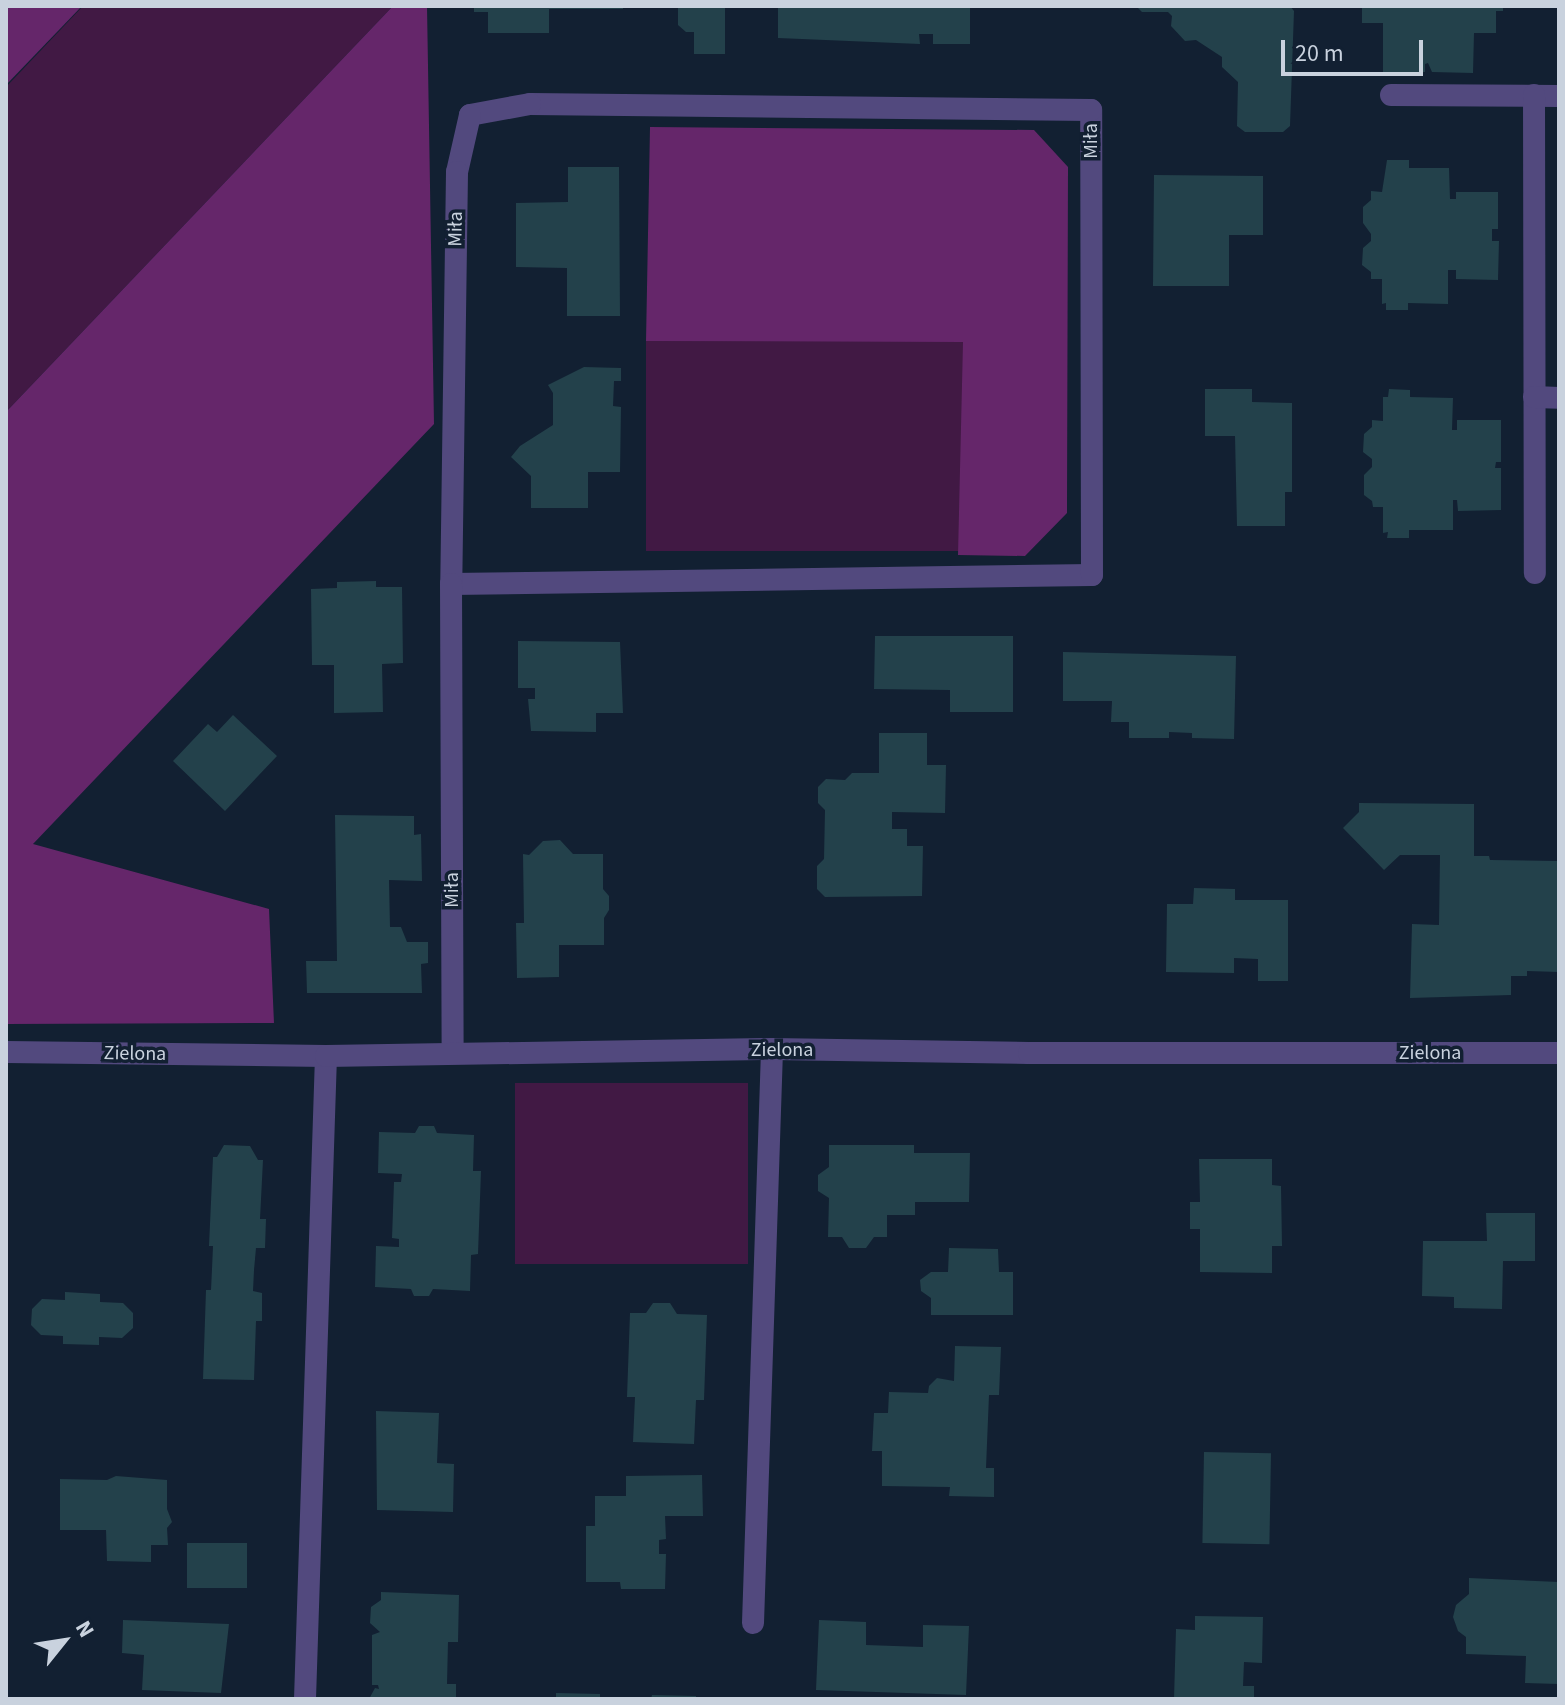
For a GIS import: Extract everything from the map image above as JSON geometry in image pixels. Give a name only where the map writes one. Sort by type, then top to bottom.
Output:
[{"type":"street","points":[[1391,95],[1559,96]]},
{"type":"street","points":[[1534,95],[1535,573]]},
{"type":"street","name":"Miła","points":[[451,584],[1092,575],[1091,110],[530,104],[470,115],[457,172],[451,584],[453,1052]]},
{"type":"street","points":[[1534,397],[1559,398]]},
{"type":"street","points":[[753,1623],[772,1049]]},
{"type":"street","name":"Zielona","points":[[6,1052],[326,1056],[772,1049],[1029,1053],[1559,1053]]},
{"type":"street","points":[[305,1699],[326,1056]]},
{"type":"shaded area","points":[[6,6],[82,6],[6,85]]},
{"type":"shaded area","points":[[83,6],[393,6],[6,412],[6,87]]},
{"type":"shaded area","points":[[393,6],[427,6],[434,424],[33,844],[269,909],[274,1023],[6,1024],[6,412]]},
{"type":"shaded area","points":[[650,127],[1034,130],[1068,167],[1067,513],[1025,556],[958,555],[963,342],[646,341]]},
{"type":"shaded area","points":[[646,341],[963,341],[963,551],[646,551]]},
{"type":"shaded area","points":[[515,1083],[748,1083],[748,1264],[515,1264]]},
{"type":"building","points":[[474,6],[623,6],[623,9],[549,9],[549,33],[488,33],[488,12],[474,12]]},
{"type":"building","points":[[678,6],[725,6],[725,54],[694,54],[694,32],[686,32],[678,25]]},
{"type":"building","points":[[778,6],[970,6],[970,44],[933,44],[933,34],[919,34],[920,44],[778,38]]},
{"type":"building","points":[[1136,6],[1290,6],[1294,11],[1290,126],[1283,132],[1245,132],[1237,126],[1238,82],[1222,67],[1222,57],[1196,40],[1185,41],[1171,26],[1172,16],[1168,12],[1142,12]]},
{"type":"building","points":[[1362,6],[1503,6],[1503,11],[1496,11],[1496,33],[1474,33],[1473,73],[1432,72],[1428,63],[1425,64],[1425,72],[1383,72],[1383,23],[1362,23]]},
{"type":"building","points":[[1387,160],[1409,160],[1409,168],[1449,168],[1450,199],[1456,199],[1456,192],[1498,192],[1498,229],[1492,229],[1492,241],[1499,241],[1498,280],[1456,279],[1456,270],[1448,270],[1448,304],[1408,303],[1408,310],[1386,310],[1386,303],[1382,304],[1382,279],[1371,279],[1371,272],[1362,265],[1363,248],[1371,241],[1371,234],[1363,223],[1363,207],[1371,200],[1371,191],[1382,192]]},
{"type":"building","points":[[568,167],[619,167],[620,316],[567,316],[567,268],[516,267],[516,203],[568,202]]},
{"type":"building","points":[[1154,175],[1263,176],[1263,235],[1229,235],[1229,286],[1153,286]]},
{"type":"building","points":[[584,367],[621,368],[621,381],[614,381],[613,406],[621,407],[620,472],[588,472],[588,508],[531,508],[531,476],[511,457],[520,446],[553,425],[553,393],[548,385]]},
{"type":"building","points":[[1205,389],[1252,389],[1252,402],[1292,403],[1292,492],[1285,492],[1285,526],[1237,526],[1235,436],[1205,436]]},
{"type":"building","points":[[1389,389],[1410,390],[1410,397],[1453,398],[1452,430],[1457,430],[1457,420],[1501,420],[1501,462],[1496,462],[1495,468],[1501,468],[1501,510],[1458,511],[1457,500],[1453,500],[1453,530],[1409,530],[1409,538],[1387,538],[1388,532],[1383,533],[1383,507],[1373,507],[1372,501],[1364,495],[1364,475],[1372,467],[1372,459],[1363,452],[1364,434],[1372,427],[1372,420],[1383,421],[1383,397],[1388,397]]},
{"type":"building","points":[[376,581],[376,587],[402,587],[403,663],[382,664],[383,712],[334,713],[334,665],[312,665],[311,589],[337,588],[337,582]]},
{"type":"building","points":[[875,636],[1013,636],[1013,712],[950,712],[950,690],[874,689]]},
{"type":"building","points":[[518,641],[620,642],[623,713],[596,713],[596,732],[531,731],[528,699],[535,699],[535,688],[518,688]]},
{"type":"building","points":[[1063,652],[1236,656],[1234,739],[1192,738],[1192,733],[1169,732],[1169,738],[1129,738],[1129,722],[1111,722],[1112,701],[1063,701]]},
{"type":"building","points":[[233,715],[277,756],[225,811],[173,761],[208,724],[217,732]]},
{"type":"building","points":[[879,733],[927,733],[927,765],[946,765],[945,813],[892,812],[892,829],[907,829],[907,846],[923,846],[922,896],[825,897],[817,889],[817,866],[824,859],[825,810],[818,803],[818,787],[826,779],[845,780],[852,773],[879,773]]},
{"type":"building","points":[[1359,803],[1474,804],[1474,856],[1489,856],[1490,860],[1557,861],[1559,972],[1527,971],[1527,976],[1511,976],[1511,995],[1410,998],[1412,924],[1439,925],[1440,855],[1400,855],[1384,870],[1343,828],[1359,812]]},
{"type":"building","points":[[335,815],[414,816],[414,835],[421,834],[422,881],[389,880],[390,927],[401,927],[407,942],[428,942],[428,963],[421,964],[422,993],[307,993],[306,961],[337,961]]},
{"type":"building","points":[[560,840],[573,854],[603,854],[603,889],[609,896],[609,910],[604,918],[604,945],[559,945],[559,977],[517,978],[516,923],[524,923],[523,854],[529,855],[543,841]]},
{"type":"building","points":[[1194,888],[1235,889],[1235,900],[1288,900],[1288,981],[1258,981],[1258,959],[1234,958],[1234,973],[1166,972],[1167,904],[1193,904]]},
{"type":"building","points":[[419,1126],[434,1126],[437,1133],[474,1135],[473,1171],[481,1171],[478,1254],[471,1255],[470,1291],[433,1289],[429,1296],[414,1296],[411,1289],[375,1287],[376,1246],[399,1247],[399,1239],[392,1238],[394,1182],[401,1182],[402,1174],[378,1173],[379,1132],[415,1133]]},
{"type":"building","points":[[224,1145],[250,1146],[258,1160],[263,1160],[260,1219],[266,1219],[265,1248],[256,1248],[254,1270],[253,1291],[262,1293],[262,1321],[256,1321],[254,1380],[203,1379],[206,1290],[211,1290],[212,1269],[213,1246],[209,1246],[213,1157],[217,1157]]},
{"type":"building","points":[[829,1145],[914,1145],[914,1153],[970,1153],[969,1202],[915,1202],[915,1215],[887,1215],[887,1237],[874,1237],[866,1248],[849,1248],[842,1237],[828,1237],[829,1198],[818,1191],[818,1175],[829,1167]]},
{"type":"building","points":[[1199,1159],[1272,1159],[1272,1185],[1281,1186],[1282,1246],[1272,1246],[1272,1273],[1200,1272],[1200,1229],[1190,1229],[1190,1202],[1200,1202]]},
{"type":"building","points":[[1486,1213],[1535,1213],[1535,1261],[1503,1261],[1502,1309],[1454,1308],[1454,1297],[1422,1296],[1423,1241],[1487,1241]]},
{"type":"building","points":[[949,1248],[998,1249],[999,1272],[1013,1272],[1013,1315],[931,1315],[931,1298],[921,1291],[920,1280],[931,1272],[948,1272]]},
{"type":"building","points":[[65,1292],[100,1294],[100,1302],[123,1303],[133,1313],[133,1328],[122,1338],[99,1337],[99,1345],[63,1344],[63,1336],[41,1335],[31,1325],[32,1309],[42,1299],[65,1300]]},
{"type":"building","points":[[653,1303],[670,1303],[677,1314],[707,1315],[704,1400],[696,1400],[694,1444],[633,1442],[635,1397],[627,1397],[630,1313],[646,1313]]},
{"type":"building","points":[[955,1346],[1001,1347],[999,1395],[989,1395],[986,1468],[994,1468],[994,1497],[949,1496],[950,1487],[882,1486],[882,1451],[872,1451],[874,1413],[888,1413],[889,1392],[928,1393],[929,1386],[937,1378],[954,1381]]},
{"type":"building","points":[[376,1411],[439,1413],[437,1463],[454,1464],[453,1512],[377,1510]]},
{"type":"building","points":[[1204,1452],[1271,1453],[1269,1544],[1202,1543]]},
{"type":"building","points":[[702,1475],[703,1516],[665,1516],[666,1539],[659,1540],[659,1554],[666,1554],[665,1589],[621,1589],[620,1582],[586,1582],[586,1526],[595,1526],[595,1496],[626,1496],[626,1476]]},
{"type":"building","points":[[116,1476],[167,1480],[167,1509],[172,1522],[167,1528],[168,1545],[151,1545],[151,1562],[107,1561],[106,1530],[60,1530],[60,1479],[107,1480]]},
{"type":"building","points":[[187,1543],[247,1543],[247,1588],[187,1588]]},
{"type":"building","points":[[1469,1578],[1559,1582],[1559,1684],[1525,1683],[1526,1656],[1466,1654],[1466,1637],[1458,1631],[1453,1617],[1456,1605],[1469,1594]]},
{"type":"building","points":[[381,1592],[459,1595],[458,1642],[448,1642],[447,1684],[456,1684],[456,1699],[369,1699],[375,1688],[379,1689],[378,1685],[372,1685],[372,1635],[380,1632],[370,1623],[371,1607],[381,1600]]},
{"type":"building","points":[[1195,1616],[1263,1617],[1262,1663],[1244,1662],[1243,1686],[1254,1686],[1254,1699],[1174,1699],[1176,1629],[1195,1630]]},
{"type":"building","points":[[123,1620],[229,1624],[221,1693],[142,1690],[144,1655],[122,1653]]},
{"type":"building","points":[[819,1620],[866,1622],[866,1645],[923,1647],[923,1625],[969,1626],[966,1695],[816,1690]]},
{"type":"building","points":[[556,1693],[600,1694],[600,1699],[556,1699]]},
{"type":"building","points":[[652,1695],[696,1696],[696,1699],[651,1699]]}]
